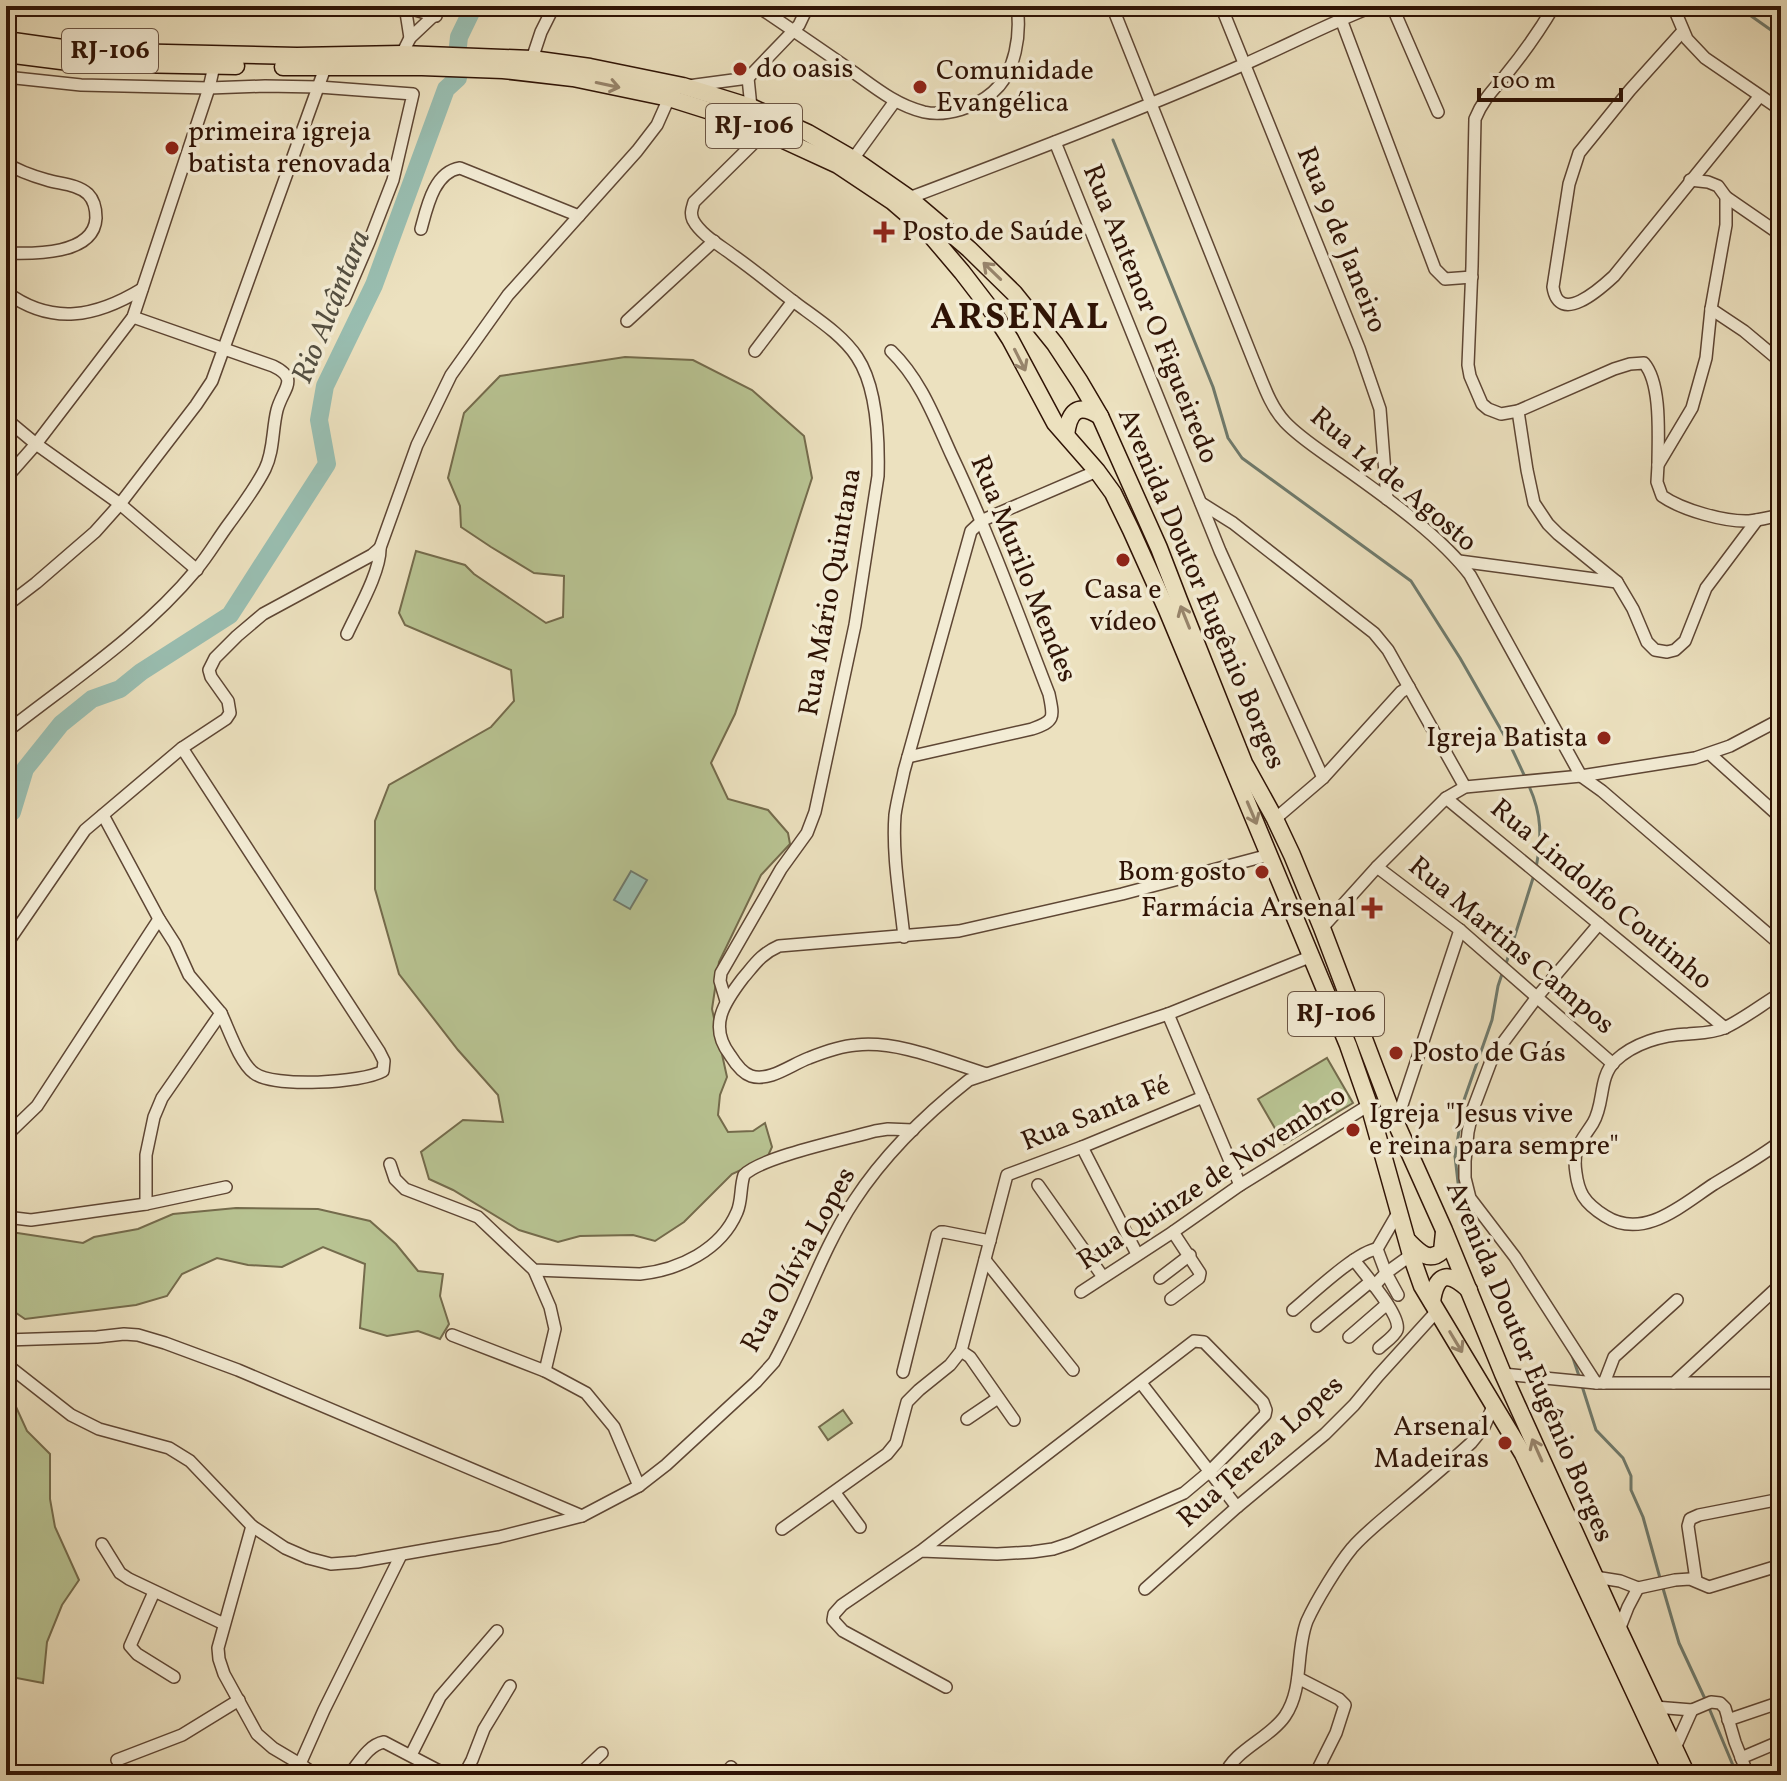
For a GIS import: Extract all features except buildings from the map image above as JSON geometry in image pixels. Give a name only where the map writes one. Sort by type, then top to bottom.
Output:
[{"type":"highway","name":"Avenida Doutor Eugênio Borges","points":[[6,40],[70,49],[123,52],[297,56],[402,54],[423,61]]},
{"type":"highway","name":"Avenida Doutor Eugênio Borges","points":[[6,54],[77,63],[214,66],[325,68],[423,61],[503,64],[669,98],[766,131],[838,165],[892,201],[928,232],[992,311],[1045,405],[1113,493],[1131,530],[1348,1045],[1369,1105],[1422,1286],[1530,1467],[1673,1775]]},
{"type":"highway","name":"Avenida Doutor Eugênio Borges","points":[[503,64],[532,59],[603,69],[683,86],[751,107],[808,133],[853,159],[909,198],[969,249],[1014,293],[1055,344],[1100,416],[1159,548],[1244,763],[1275,819],[1322,928],[1396,1123],[1503,1374],[1687,1775]]},
{"type":"highway","points":[[1066,435],[1069,419],[1078,410],[1100,416]]},
{"type":"highway","points":[[1409,1247],[1429,1257],[1437,1256],[1442,1251],[1444,1230]]},
{"type":"highway","points":[[1434,1306],[1433,1289],[1448,1277],[1458,1279],[1470,1291]]},
{"type":"street","points":[[375,6],[405,7],[436,16]]},
{"type":"street","points":[[402,54],[410,38],[444,6]]},
{"type":"street","points":[[532,59],[554,6]]},
{"type":"street","points":[[757,6],[895,101],[925,112],[944,113],[980,101],[995,91],[1007,76],[1020,24],[1017,6]]},
{"type":"street","points":[[683,86],[748,78],[799,25],[808,6]]},
{"type":"street","name":"Rua 14 de Agosto","points":[[1112,6],[1273,406],[1300,435],[1387,499],[1459,561],[1470,575],[1581,776],[1781,945]]},
{"type":"street","name":"Rua 9 de Janeiro","points":[[1221,6],[1375,392],[1382,428],[1387,499]]},
{"type":"street","points":[[1336,6],[1435,269],[1445,279],[1472,277]]},
{"type":"street","points":[[909,198],[1245,64],[1374,6]]},
{"type":"street","points":[[1392,6],[1438,112]]},
{"type":"street","points":[[1554,6],[1535,36],[1485,98],[1475,119],[1468,353],[1470,376],[1482,404],[1501,414],[1518,411],[1614,369],[1644,363],[1651,372],[1655,392],[1657,482],[1662,496],[1671,503],[1708,515],[1748,521],[1781,515]]},
{"type":"street","points":[[1673,6],[1694,48],[1781,110]]},
{"type":"street","points":[[405,7],[410,38]]},
{"type":"street","points":[[1683,31],[1579,153],[1569,184],[1553,287],[1559,302],[1566,304],[1584,300],[1614,276],[1759,97]]},
{"type":"street","points":[[77,63],[81,85]]},
{"type":"street","points":[[6,478],[36,444],[133,317],[214,66]]},
{"type":"street","points":[[6,606],[95,532],[120,504],[212,381],[325,68]]},
{"type":"street","points":[[6,77],[81,85],[319,87],[413,94],[393,180],[344,300]]},
{"type":"street","points":[[748,78],[751,107]]},
{"type":"street","points":[[347,634],[376,567],[417,445],[451,375],[508,295],[657,125],[669,98]]},
{"type":"street","points":[[853,159],[895,101]]},
{"type":"street","name":"Rua Mário Quintana","points":[[766,131],[694,202],[691,210],[695,222],[714,241],[842,340],[858,358],[866,374],[874,408],[879,459],[855,625],[815,812],[807,833],[781,869],[721,973],[726,1001],[720,1018],[720,1034],[723,1046],[743,1071],[752,1076],[770,1075],[807,1058],[846,1047],[882,1044],[988,1074]]},
{"type":"street","name":"Rua Antenor O Figueiredo","points":[[1055,142],[1201,503],[1323,778]]},
{"type":"street","points":[[6,163],[88,194],[95,205],[96,219],[93,233],[81,244],[64,249],[6,253]]},
{"type":"street","points":[[421,229],[427,207],[441,179],[448,172],[460,168],[579,216]]},
{"type":"street","points":[[1690,180],[1718,186],[1726,197],[1781,235]]},
{"type":"street","points":[[1658,465],[1684,424],[1698,392],[1725,233],[1726,197]]},
{"type":"street","points":[[627,321],[714,241]]},
{"type":"street","points":[[6,292],[57,315],[77,314],[118,304],[142,289]]},
{"type":"street","points":[[755,351],[793,301]]},
{"type":"street","points":[[1711,309],[1781,362]]},
{"type":"street","points":[[6,732],[125,641],[197,570],[255,487],[271,453],[277,408],[289,379],[285,371],[133,317]]},
{"type":"street","name":"Rua Murilo Mendes","points":[[891,351],[912,374],[983,520],[1049,694],[1053,716],[1050,721],[1032,729],[908,757]]},
{"type":"street","points":[[1518,411],[1534,503],[1548,524],[1617,582],[1649,646],[1660,652],[1675,650],[1685,641],[1706,588],[1757,520]]},
{"type":"street","points":[[6,419],[120,504],[197,570]]},
{"type":"street","points":[[904,937],[896,852],[895,819],[899,792],[971,531],[983,520],[1097,471]]},
{"type":"street","points":[[1201,503],[1233,523],[1374,633],[1388,650],[1465,787]]},
{"type":"street","points":[[6,945],[85,830],[182,748],[226,719],[230,713],[228,701],[209,670],[215,658],[263,614],[380,548]]},
{"type":"street","points":[[1459,561],[1617,582]]},
{"type":"street","points":[[1275,819],[1323,778],[1409,687]]},
{"type":"street","points":[[1322,928],[1446,798],[1465,787],[1581,776],[1710,754],[1781,719]]},
{"type":"street","points":[[103,815],[189,975],[221,1013],[254,1073],[267,1078],[309,1083],[348,1080],[383,1071],[384,1061],[379,1051],[182,748]]},
{"type":"street","points":[[1710,754],[1781,818]]},
{"type":"street","name":"Rua Lindolfo Coutinho","points":[[1446,798],[1725,1028]]},
{"type":"street","points":[[726,1001],[764,953],[779,946],[959,931],[1122,894],[1269,855]]},
{"type":"street","name":"Rua Martins Campos","points":[[1377,867],[1460,930],[1613,1064]]},
{"type":"street","points":[[6,1133],[37,1106],[159,919]]},
{"type":"street","points":[[1595,1382],[1515,1257],[1470,1198],[1465,1178],[1468,1132],[1493,1056],[1537,997],[1599,924]]},
{"type":"street","points":[[1396,1123],[1460,930]]},
{"type":"street","name":"Rua Olívia Lopes","points":[[6,1364],[71,1415],[99,1429],[169,1448],[190,1461],[252,1526],[285,1548],[308,1558],[331,1564],[357,1562],[499,1537],[582,1516],[639,1486],[666,1465],[774,1362],[853,1202],[913,1130],[969,1080],[1168,1014],[1312,956]]},
{"type":"street","points":[[1781,993],[1725,1028],[1653,1039],[1627,1052],[1605,1075],[1601,1102],[1574,1160],[1581,1193],[1587,1202],[1610,1219],[1639,1224],[1671,1214],[1781,1141]]},
{"type":"street","points":[[146,1204],[146,1155],[154,1117],[162,1098],[221,1013]]},
{"type":"street","points":[[1168,1014],[1240,1185]]},
{"type":"street","name":"Rua Santa Fé","points":[[990,1241],[1007,1175],[1203,1097]]},
{"type":"street","name":"Rua Quinze de Novembro","points":[[1081,1292],[1240,1185],[1369,1105]]},
{"type":"street","points":[[534,1270],[640,1274],[667,1268],[711,1248],[723,1236],[737,1212],[744,1175],[753,1168],[875,1131],[913,1130]]},
{"type":"street","points":[[1082,1147],[1137,1254]]},
{"type":"street","points":[[390,1164],[399,1185],[478,1217],[534,1270],[550,1307],[555,1329],[545,1371]]},
{"type":"street","points":[[1038,1185],[1103,1277]]},
{"type":"street","points":[[6,1217],[31,1220],[146,1204],[226,1187]]},
{"type":"street","points":[[1293,1310],[1354,1260],[1377,1249],[1399,1211]]},
{"type":"street","points":[[782,1529],[887,1454],[896,1443],[907,1402],[950,1365],[961,1351],[990,1241],[944,1232],[937,1235],[903,1372]]},
{"type":"street","points":[[1171,1299],[1199,1278],[1199,1269],[1173,1232]]},
{"type":"street","points":[[1317,1326],[1386,1273],[1409,1247]]},
{"type":"street","points":[[1377,1249],[1398,1295]]},
{"type":"street","points":[[1160,1278],[1190,1255]]},
{"type":"street","points":[[985,1260],[1073,1370]]},
{"type":"street","points":[[1354,1260],[1397,1322],[1397,1330],[1379,1348]]},
{"type":"street","points":[[1674,1383],[1781,1284]]},
{"type":"street","points":[[1595,1382],[1614,1357],[1677,1300]]},
{"type":"street","points":[[1349,1337],[1387,1304]]},
{"type":"street","name":"Rua Tereza Lopes","points":[[1145,1589],[1325,1434],[1354,1405],[1434,1306]]},
{"type":"street","points":[[6,1340],[124,1334],[165,1343],[238,1370],[582,1516]]},
{"type":"street","points":[[452,1335],[545,1371],[586,1393],[614,1427],[639,1486]]},
{"type":"street","points":[[921,1551],[997,1554],[1053,1549],[1084,1538],[1184,1493],[1265,1415],[1263,1402],[1204,1342],[1191,1343],[921,1551],[842,1605],[834,1614],[833,1620],[854,1639],[946,1687]]},
{"type":"street","points":[[961,1351],[970,1357],[1014,1420]]},
{"type":"street","points":[[1503,1374],[1595,1382],[1781,1383]]},
{"type":"street","points":[[1141,1383],[1237,1507]]},
{"type":"street","points":[[967,1419],[998,1398]]},
{"type":"street","points":[[1225,1775],[1231,1763],[1285,1716],[1292,1703],[1298,1678],[1301,1642],[1308,1619],[1341,1563],[1366,1534],[1471,1443],[1484,1427],[1494,1404]]},
{"type":"street","points":[[835,1493],[860,1527]]},
{"type":"street","points":[[1696,1580],[1688,1526],[1690,1519],[1781,1499]]},
{"type":"street","points":[[252,1526],[218,1648],[219,1659],[257,1734],[316,1775]]},
{"type":"street","points":[[102,1544],[120,1573],[224,1624]]},
{"type":"street","points":[[300,1764],[401,1555]]},
{"type":"street","points":[[1595,1577],[1638,1588],[1696,1580],[1709,1587],[1781,1565]]},
{"type":"street","points":[[1619,1630],[1638,1588]]},
{"type":"street","points":[[154,1592],[130,1646],[137,1654],[174,1677]]},
{"type":"street","points":[[411,1755],[440,1697],[497,1631]]},
{"type":"street","points":[[1298,1678],[1345,1705],[1336,1733],[1315,1775]]},
{"type":"street","points":[[464,1775],[484,1729],[510,1686]]},
{"type":"street","points":[[117,1760],[182,1735],[239,1700]]},
{"type":"street","points":[[1728,1720],[1781,1702]]},
{"type":"street","points":[[1655,1707],[1723,1705],[1748,1775]]},
{"type":"street","points":[[1675,1748],[1702,1706]]},
{"type":"street","points":[[1741,1758],[1781,1741]]},
{"type":"street","points":[[349,1775],[371,1747],[378,1743],[391,1745],[447,1775]]},
{"type":"street","points":[[579,1775],[602,1753]]},
{"type":"street","points":[[201,1775],[212,1775]]},
{"type":"green space","points":[[625,357],[693,360],[752,390],[804,436],[812,478],[735,714],[711,763],[728,799],[768,810],[788,833],[790,844],[761,875],[719,962],[712,1009],[727,1077],[720,1095],[718,1115],[728,1132],[753,1131],[765,1123],[772,1147],[767,1158],[732,1174],[684,1222],[655,1241],[633,1235],[580,1236],[558,1242],[519,1230],[429,1179],[421,1152],[463,1120],[503,1122],[498,1095],[458,1050],[399,974],[375,889],[375,821],[389,785],[491,727],[514,701],[511,670],[405,625],[399,613],[416,551],[465,565],[546,623],[563,617],[564,576],[534,573],[461,527],[460,506],[448,478],[464,413],[500,376]]},
{"type":"green space","points":[[1327,1058],[1353,1103],[1284,1144],[1258,1099]]},
{"type":"green space","points":[[236,1208],[318,1209],[370,1221],[396,1244],[418,1271],[443,1274],[440,1296],[449,1324],[440,1339],[418,1331],[387,1336],[360,1328],[365,1264],[323,1247],[282,1267],[248,1265],[217,1258],[182,1274],[167,1296],[136,1305],[25,1319],[6,1306],[6,1233],[83,1243],[94,1237],[138,1229],[173,1214]]},
{"type":"green space","points":[[6,1385],[27,1431],[50,1454],[50,1499],[55,1527],[79,1580],[62,1605],[47,1642],[43,1683],[6,1676]]},
{"type":"green space","points":[[843,1410],[852,1423],[828,1440],[819,1427]]},
{"type":"water","points":[[631,871],[647,880],[630,909],[614,900]]},
{"type":"waterway","name":"Rio Alcântara","points":[[458,46],[459,37],[474,6]]},
{"type":"waterway","points":[[1737,6],[1781,37]]},
{"type":"waterway","name":"Rio Alcântara","points":[[6,818],[12,812],[25,769],[61,724],[92,699],[120,689],[230,615],[327,464],[319,420],[325,386],[374,285],[446,89],[458,78]]},
{"type":"waterway","points":[[1113,140],[1213,387],[1228,438],[1242,458],[1411,581],[1460,658],[1526,779]]},
{"type":"waterway","points":[[1529,786],[1540,826],[1536,868]]},
{"type":"waterway","points":[[1505,967],[1534,875]]},
{"type":"waterway","points":[[1467,1201],[1459,1191],[1455,1156],[1464,1100],[1492,1020],[1502,974]]},
{"type":"waterway","points":[[1572,1355],[1580,1379]]},
{"type":"waterway","points":[[1582,1386],[1596,1430],[1623,1458],[1631,1476],[1631,1490],[1643,1517],[1660,1578]]},
{"type":"waterway","points":[[1662,1585],[1679,1643],[1706,1701]]},
{"type":"waterway","points":[[1709,1708],[1737,1775]]},
{"type":"place","name":"do oasis","points":[[740,69]]},
{"type":"place","name":"Comunidade Evangélica","points":[[920,87]]},
{"type":"place","name":"primeira igreja batista renovada","points":[[172,148]]},
{"type":"place","name":"Posto de Saúde","points":[[884,232]]},
{"type":"place","name":"Casa e vídeo","points":[[1123,560]]},
{"type":"place","name":"Igreja Batista","points":[[1604,738]]},
{"type":"place","name":"Bom gosto","points":[[1262,872]]},
{"type":"place","name":"Farmácia Arsenal","points":[[1372,908]]},
{"type":"place","name":"Posto de Gás","points":[[1396,1053]]},
{"type":"place","name":"Igreja \"Jesus vive e reina para sempre\"","points":[[1353,1130]]},
{"type":"place","name":"Arsenal Madeiras","points":[[1505,1443]]},
{"type":"district","name":"ARSENAL","points":[[1020,319]]}]
